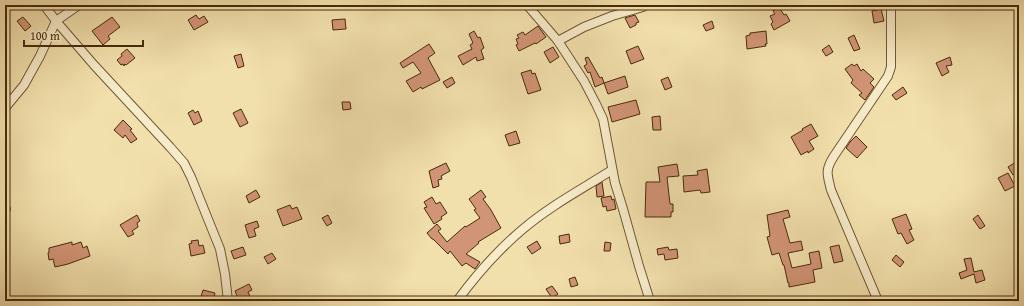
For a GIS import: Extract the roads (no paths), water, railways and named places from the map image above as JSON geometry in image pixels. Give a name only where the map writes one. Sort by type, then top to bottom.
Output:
[{"type":"street","points":[[44,5],[94,65],[184,163],[220,250],[225,274],[228,301]]},
{"type":"street","points":[[5,108],[24,85],[40,56],[56,21],[79,5]]},
{"type":"street","points":[[527,5],[558,41],[584,81],[603,119],[615,183],[650,301]]},
{"type":"street","points":[[878,301],[831,190],[827,173],[831,160],[888,76],[892,67],[891,5]]},
{"type":"street","points":[[558,41],[584,27],[612,16],[643,7]]},
{"type":"street","points":[[457,301],[472,280],[523,228],[559,202],[612,170]]}]
